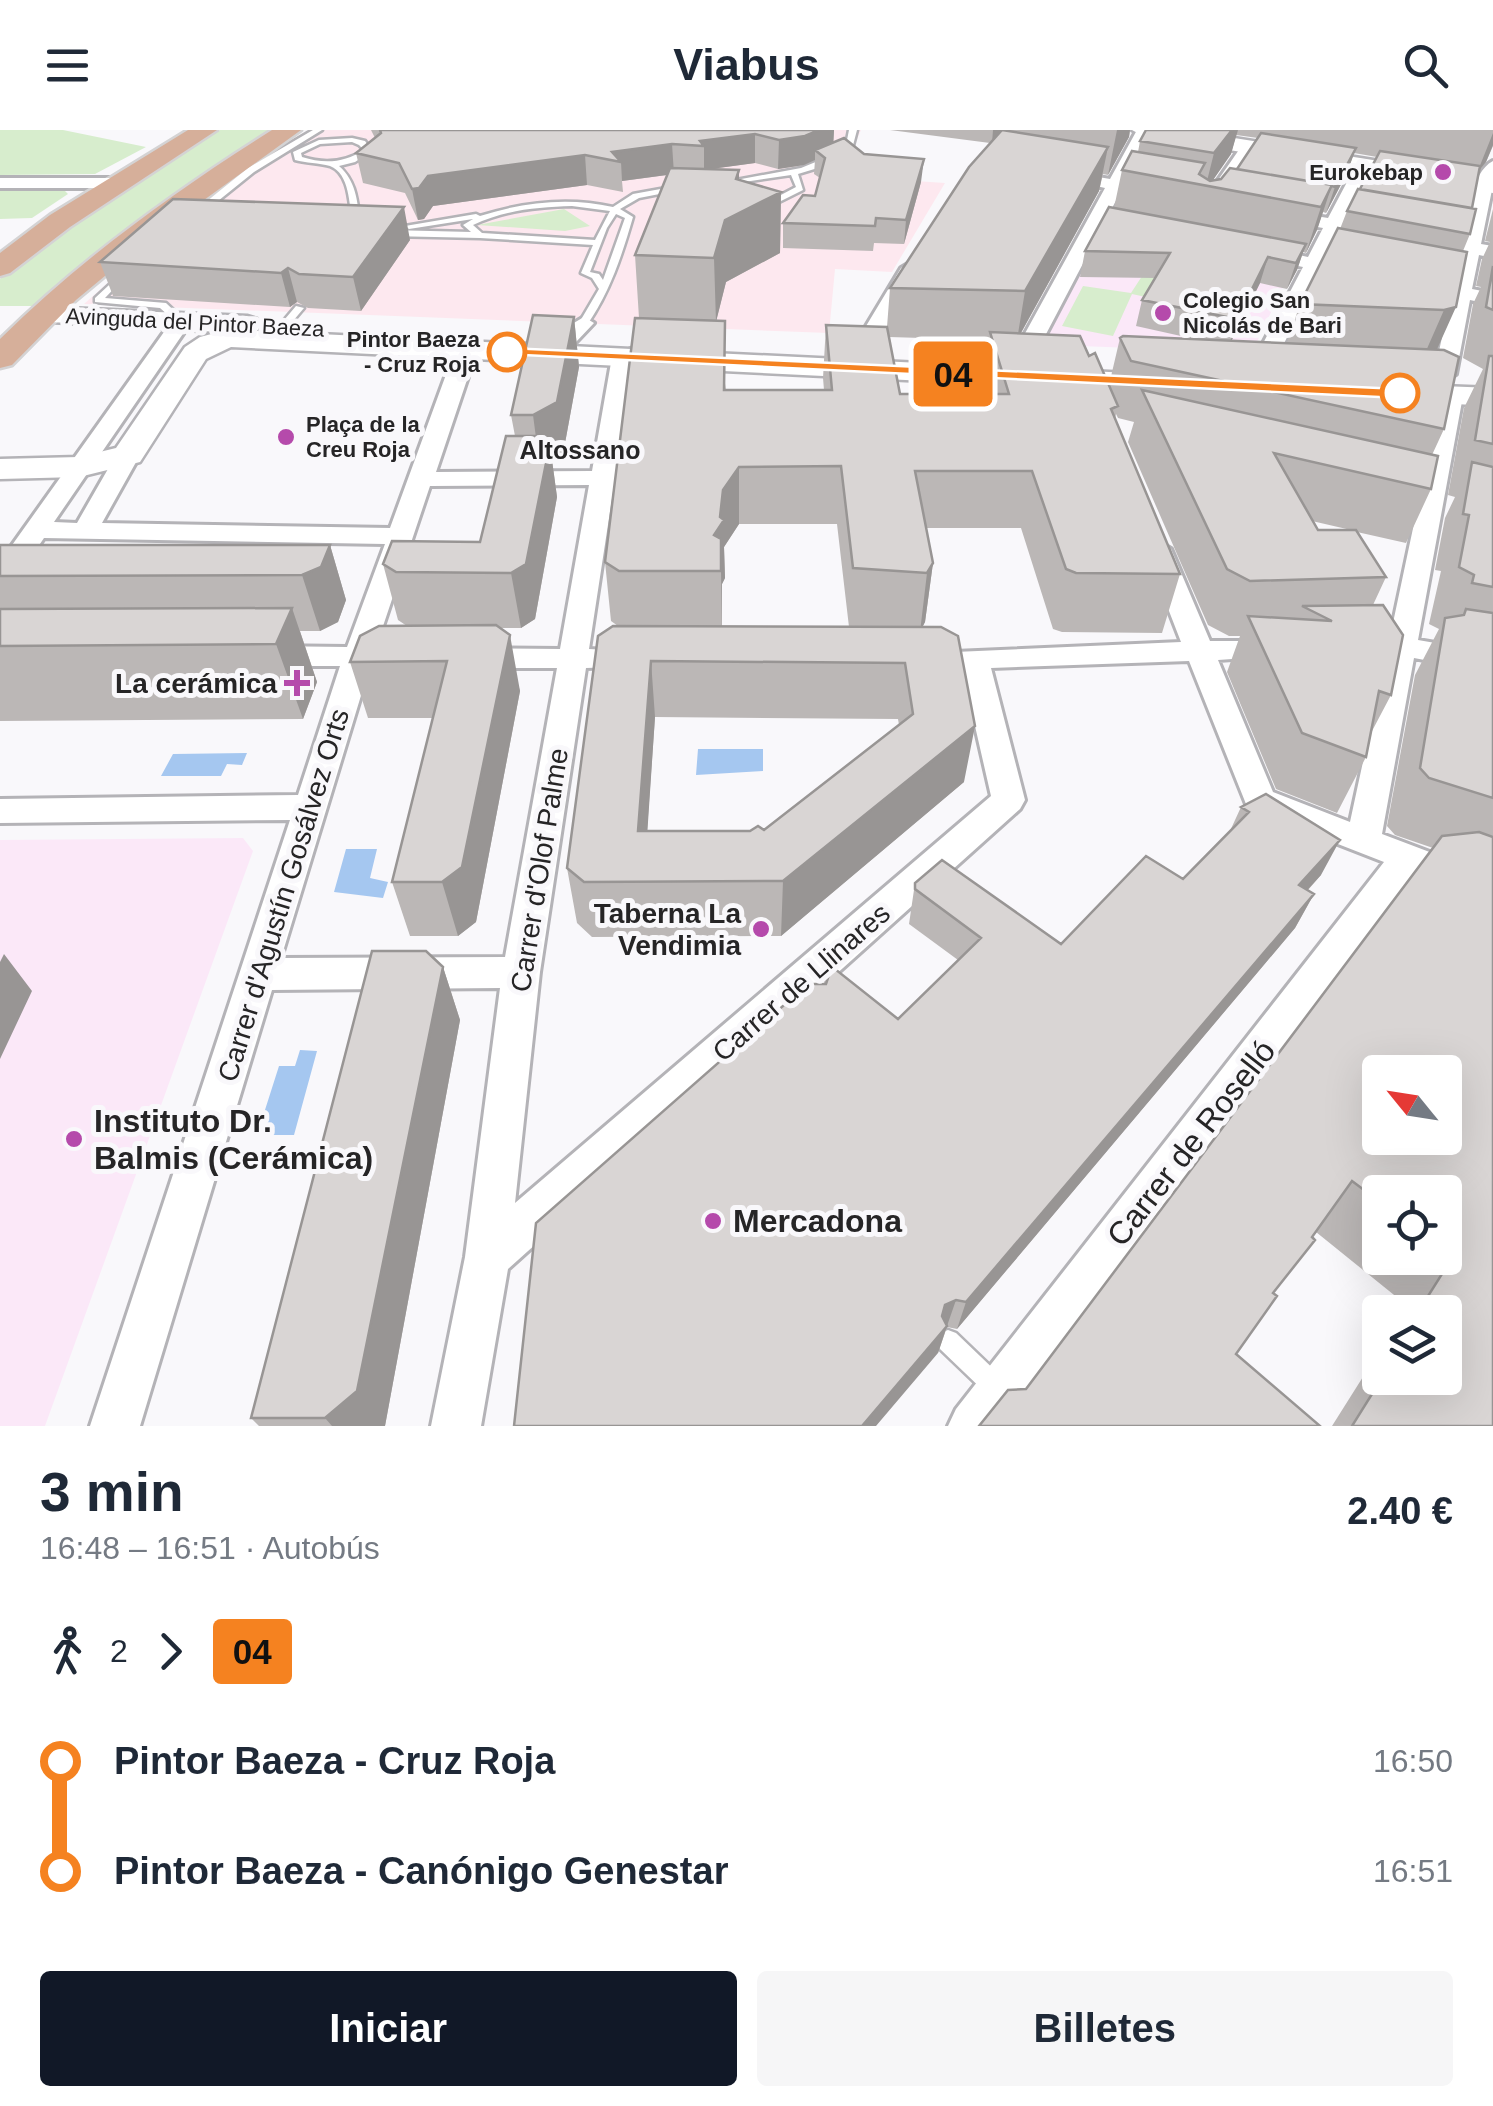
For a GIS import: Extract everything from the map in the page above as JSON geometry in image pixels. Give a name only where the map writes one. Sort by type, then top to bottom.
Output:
[{"type":"main road","points":[[0,267],[118,183],[205,130]]},
{"type":"main road","points":[[0,358],[44,314],[182,201],[289,130]]},
{"type":"main road","name":"Avinguda del Pintor Baeza","points":[[0,314],[44,314]]},
{"type":"street","points":[[1024,357],[1106,222],[1116,185],[1140,132],[1191,134],[1247,149],[1489,183],[1483,250],[1464,293],[1449,385],[1422,500],[1362,842]]},
{"type":"street","points":[[1194,226],[1201,201],[1247,149]]},
{"type":"street","points":[[1474,151],[1493,154]]},
{"type":"street","points":[[1227,376],[1313,264],[1363,167]]},
{"type":"street","points":[[1041,172],[1201,201]]},
{"type":"street","points":[[0,183],[118,183]]},
{"type":"street","points":[[1264,212],[1483,250]]},
{"type":"street","points":[[1240,248],[1493,299]]},
{"type":"street","points":[[862,350],[919,254]]},
{"type":"street","name":"Avinguda del Pintor Baeza","points":[[44,314],[181,322],[292,317],[572,327],[663,342],[1024,357],[1291,380]]},
{"type":"street","points":[[0,582],[181,322],[193,326],[195,353],[84,531]]},
{"type":"street","name":"Avinguda del Pintor Baeza","points":[[533,353],[572,327]]},
{"type":"street","name":"Avinguda del Pintor Baeza","points":[[572,327],[610,356]]},
{"type":"street","name":"Avinguda del Pintor Baeza","points":[[195,353],[210,342],[231,338],[1087,381],[1227,376]]},
{"type":"street","points":[[610,356],[663,342]]},
{"type":"street","points":[[36,530],[401,536],[466,350]]},
{"type":"street","name":"Carrer d'Olof Palme","points":[[456,1426],[487,1257],[521,972],[601,478],[610,356]]},
{"type":"street","points":[[1366,382],[1449,385],[1493,377]]},
{"type":"street","points":[[1087,381],[1102,411]]},
{"type":"street","points":[[1449,385],[1493,397]]},
{"type":"street","points":[[0,469],[79,467],[128,455]]},
{"type":"street","points":[[423,479],[601,478]]},
{"type":"street","points":[[1422,500],[1462,510]]},
{"type":"street","points":[[1150,530],[1260,800],[1493,891]]},
{"type":"street","name":"Carrer d'Agustín Gosálvez Orts","points":[[115,1426],[358,656],[401,536]]},
{"type":"street","points":[[898,661],[975,662],[1199,650],[1399,646],[1493,664]]},
{"type":"street","points":[[238,656],[669,659]]},
{"type":"street","name":"Carrer de Llinares","points":[[487,1257],[797,996],[1008,800],[975,662]]},
{"type":"street","points":[[0,811],[310,806]]},
{"type":"street","name":"Carrer de Roselló","points":[[973,1426],[1406,859]]},
{"type":"street","points":[[260,974],[521,972]]},
{"type":"lane","points":[[210,207],[266,162],[318,130]]},
{"type":"lane","points":[[338,130],[297,152],[298,158],[340,168],[352,188],[360,228]]},
{"type":"lane","points":[[346,130],[352,140]]},
{"type":"lane","points":[[711,184],[794,174],[827,164],[848,152],[853,130]]},
{"type":"lane","points":[[1140,132],[1247,149]]},
{"type":"lane","points":[[319,142],[352,140],[362,142],[368,150],[351,161],[331,164]]},
{"type":"lane","points":[[832,141],[850,143]]},
{"type":"lane","points":[[345,177],[351,161]]},
{"type":"lane","points":[[758,208],[782,200],[800,188],[794,174]]},
{"type":"lane","points":[[602,287],[596,276],[585,273],[604,221],[614,208],[634,196],[696,186]]},
{"type":"lane","points":[[646,204],[682,191]]},
{"type":"lane","points":[[572,327],[602,287],[633,214],[614,208],[566,204],[371,232],[598,242]]},
{"type":"lane","points":[[480,235],[467,224],[482,215]]},
{"type":"lane","points":[[136,264],[98,300],[162,304],[181,322]]},
{"type":"lane","points":[[948,1341],[1000,1391]]},
{"type":"shaded area","points":[[315,130],[861,130],[841,176],[945,183],[892,272],[835,269],[829,333],[84,304],[184,215]]},
{"type":"shaded area","name":"Colegio San Nicolás de Bari","points":[[1103,226],[1293,266],[1254,348],[1242,352],[1052,345],[1042,339]]},
{"type":"shaded area","name":"Instituto Dr. Balmis (Cerámica)","points":[[243,838],[253,851],[45,1426],[0,1426],[0,840]]},
{"type":"green space","points":[[0,130],[63,130],[146,147],[95,174],[0,175]]},
{"type":"green space","points":[[220,130],[282,130],[42,306],[0,306],[0,279],[87,213]]},
{"type":"green space","points":[[0,190],[64,190],[68,194],[32,218],[0,219]]},
{"type":"green space","points":[[564,209],[590,226],[565,231],[477,225]]},
{"type":"green space","points":[[1146,270],[1180,277],[1164,301],[1132,294],[1113,336],[1062,326],[1083,286],[1131,293]]},
{"type":"water","points":[[698,749],[763,749],[763,771],[696,775]]},
{"type":"water","points":[[247,753],[242,765],[227,764],[221,776],[161,776],[173,754]]},
{"type":"water","points":[[346,849],[377,849],[370,878],[388,882],[383,898],[334,892]]},
{"type":"water","points":[[300,1050],[317,1051],[294,1135],[257,1135],[279,1066],[295,1066]]},
{"type":"building","points":[[380,130],[819,130],[779,140],[755,134],[700,141],[704,146],[672,144],[612,152],[621,162],[585,155],[428,176],[419,188],[412,189],[399,163],[356,153]]},
{"type":"building","points":[[1002,130],[1108,147],[1025,291],[890,288],[969,167]]},
{"type":"building","points":[[1146,130],[1232,130],[1214,153],[1140,141]]},
{"type":"building","points":[[1261,133],[1356,148],[1335,187],[1237,169]]},
{"type":"building","points":[[844,138],[864,154],[924,159],[906,220],[876,218],[875,226],[783,223],[803,195],[815,196],[825,158],[815,150]]},
{"type":"building","points":[[1132,151],[1205,163],[1199,174],[1210,181],[1221,179],[1230,168],[1332,185],[1321,207],[1122,170]]},
{"type":"building","points":[[1380,151],[1480,166],[1472,208],[1360,189]]},
{"type":"building","points":[[670,168],[739,170],[736,179],[781,192],[725,220],[714,258],[635,255]]},
{"type":"building","points":[[1358,189],[1476,209],[1470,234],[1347,211]]},
{"type":"building","points":[[173,199],[404,207],[353,277],[299,274],[288,268],[281,273],[100,262]]},
{"type":"building","points":[[1109,207],[1306,244],[1296,263],[1268,257],[1237,319],[1142,300],[1170,253],[1085,251]]},
{"type":"building","points":[[1338,228],[1467,252],[1456,307],[1444,310],[1300,304]]},
{"type":"building","points":[[1493,266],[1493,310],[1486,307]]},
{"type":"building","points":[[533,315],[574,317],[557,402],[533,415],[511,415]]},
{"type":"building","points":[[635,318],[725,321],[724,390],[832,390],[826,325],[887,327],[900,394],[1009,394],[990,332],[1080,336],[1089,356],[1095,353],[1118,406],[1111,409],[1180,574],[1076,573],[1066,569],[1032,471],[915,471],[933,563],[927,573],[853,568],[841,466],[739,467],[723,490],[720,517],[724,520],[714,535],[721,539],[721,571],[619,571],[605,562]]},
{"type":"building","points":[[1120,338],[1444,350],[1459,357],[1444,429],[1131,361]]},
{"type":"building","points":[[1489,356],[1493,356],[1493,444],[1475,440]]},
{"type":"building","points":[[1142,390],[1438,456],[1431,489],[1274,453],[1318,530],[1356,530],[1386,577],[1250,581],[1227,569]]},
{"type":"building","points":[[506,436],[537,436],[550,443],[526,564],[511,573],[396,572],[383,564],[392,541],[480,542]]},
{"type":"building","points":[[1472,462],[1493,467],[1493,587],[1472,583],[1474,575],[1459,567],[1469,515],[1463,514]]},
{"type":"building","points":[[0,545],[330,545],[321,567],[302,575],[0,576]]},
{"type":"building","points":[[1383,605],[1403,635],[1391,695],[1379,691],[1366,757],[1302,733],[1248,616],[1332,621],[1302,606]]},
{"type":"building","points":[[292,608],[276,644],[0,646],[0,609]]},
{"type":"building","points":[[1466,609],[1493,613],[1493,798],[1429,778],[1420,768],[1445,618],[1464,615]]},
{"type":"building","points":[[496,625],[510,635],[462,867],[442,882],[392,882],[447,661],[350,662],[360,636],[379,626]]},
{"type":"building","points":[[613,626],[941,627],[958,636],[975,726],[783,881],[584,882],[567,868],[598,636]],"holes":[[[651,661],[905,663],[913,714],[764,830],[758,826],[750,831],[638,831]]]},
{"type":"building","points":[[1266,794],[1340,840],[1299,885],[1314,894],[966,1302],[956,1300],[945,1305],[942,1316],[947,1326],[862,1426],[514,1426],[536,1223],[808,984],[826,984],[829,975],[825,969],[830,965],[898,1019],[981,938],[915,889],[915,883],[942,860],[1061,944],[1146,856],[1183,879],[1249,812],[1241,807]]},
{"type":"building","points":[[1479,832],[1493,837],[1493,1426],[1352,1426],[1371,1395],[1462,1395],[1462,1295],[1429,1295],[1441,1275],[1462,1275],[1462,1175],[1362,1175],[1362,1188],[1352,1181],[1312,1237],[1315,1240],[1273,1293],[1277,1296],[1236,1354],[1320,1426],[979,1426],[1008,1390],[1026,1389],[1442,836]]},
{"type":"building","points":[[372,951],[426,951],[443,967],[357,1391],[325,1418],[251,1418]]},
{"type":"bus line","name":"04","points":[[507,352],[1400,393]]},
{"type":"place","name":"Eurokebap","points":[[1443,172]]},
{"type":"place","name":"Colegio San Nicolás de Bari","points":[[1163,313]]},
{"type":"place","name":"Pintor Baeza - Cruz Roja","points":[[507,352]]},
{"type":"place","name":"Plaça de la Creu Roja","points":[[286,437]]},
{"type":"place","name":"La cerámica","points":[[297,683]]},
{"type":"place","name":"Taberna La Vendimia","points":[[761,929]]},
{"type":"place","name":"Instituto Dr. Balmis (Cerámica)","points":[[74,1139]]},
{"type":"place","name":"Mercadona","points":[[713,1221]]},
{"type":"district","name":"Altossano","points":[[580,450]]}]
